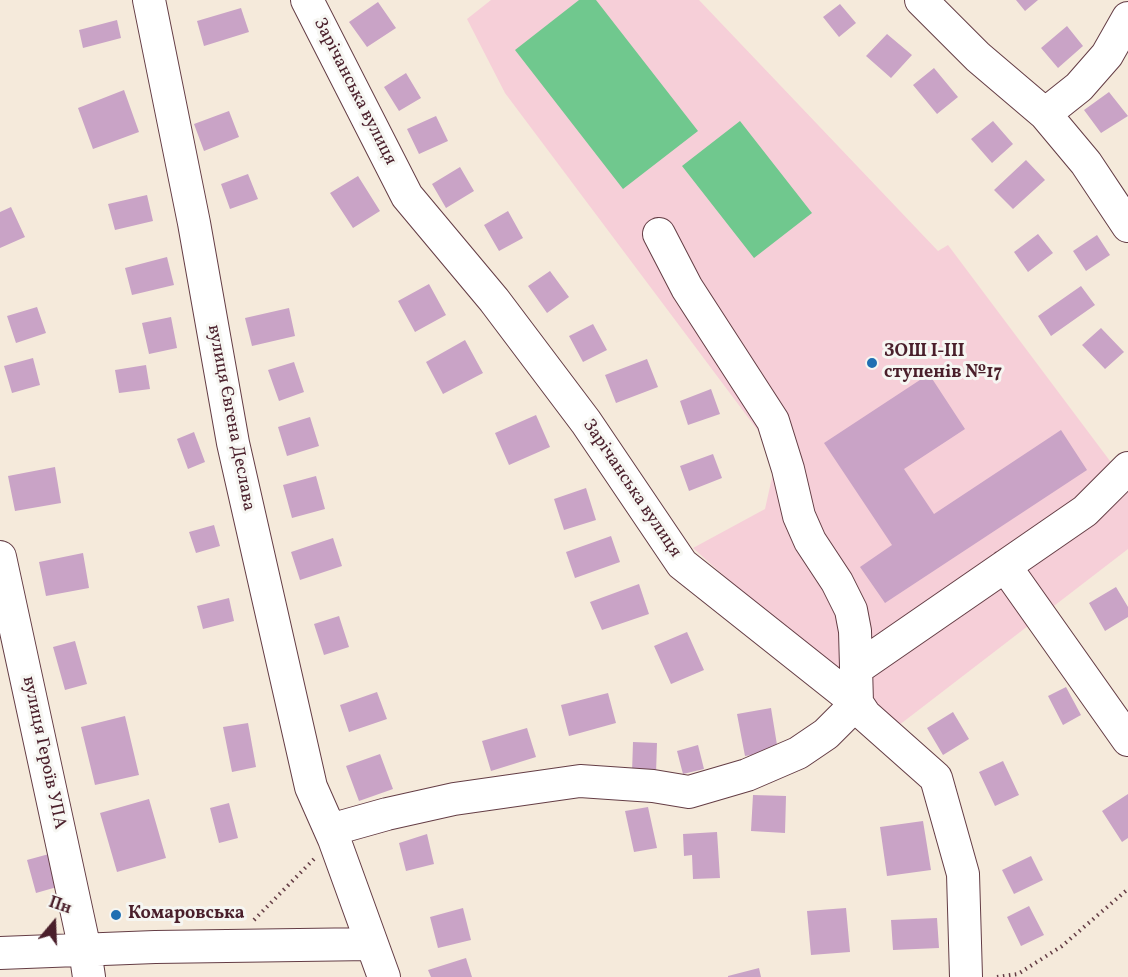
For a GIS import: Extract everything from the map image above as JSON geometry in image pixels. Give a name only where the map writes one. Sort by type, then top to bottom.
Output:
[{"type":"street","name":"Зарічанська вулиця","points":[[308,0],[407,196],[494,300],[572,403],[682,564],[857,703],[865,715],[936,778],[963,874],[966,977]]},
{"type":"street","points":[[921,0],[978,57],[1046,114],[1086,163],[1128,226]]},
{"type":"street","name":"вулиця Євгена Деслава","points":[[156,3],[233,443],[311,787],[332,835],[384,977]]},
{"type":"street","points":[[1046,114],[1079,87],[1107,55],[1128,18]]},
{"type":"street","points":[[332,835],[387,814],[454,799],[580,782],[653,786],[689,792],[747,775],[798,753],[826,734],[857,703],[855,631],[851,610],[837,582],[810,541],[799,516],[788,469],[772,421],[687,288],[659,234]]},
{"type":"street","points":[[856,669],[1085,511],[1128,468]]},
{"type":"street","name":"вулиця Героїв УПА","points":[[0,557],[87,963]]},
{"type":"street","points":[[1005,566],[1128,740]]},
{"type":"street","points":[[0,953],[87,963],[371,944]]},
{"type":"path","points":[[253,921],[332,835]]},
{"type":"path","points":[[997,977],[1018,974],[1062,946],[1128,889]]},
{"type":"shaded area","name":"ЗОШ І-ІІІ ступенів №17","points":[[491,0],[699,0],[938,251],[948,245],[1128,485],[1128,549],[894,729],[693,548],[765,509],[773,473],[768,444],[505,93],[467,19]]},
{"type":"green space","points":[[579,0],[596,0],[698,131],[623,189],[515,50]]},
{"type":"green space","points":[[740,121],[812,213],[754,258],[682,166]]},
{"type":"building","points":[[1016,0],[1038,0],[1025,11]]},
{"type":"building","points":[[378,2],[396,28],[367,47],[349,22]]},
{"type":"building","points":[[840,4],[856,23],[839,37],[823,17]]},
{"type":"building","points":[[241,8],[249,32],[204,46],[197,21]]},
{"type":"building","points":[[117,20],[121,38],[83,48],[79,30]]},
{"type":"building","points":[[1067,26],[1083,46],[1058,68],[1041,48]]},
{"type":"building","points":[[887,34],[912,55],[891,78],[866,56]]},
{"type":"building","points":[[934,68],[958,97],[937,114],[913,85]]},
{"type":"building","points":[[406,73],[421,98],[399,111],[384,87]]},
{"type":"building","points":[[124,90],[139,132],[93,149],[78,108]]},
{"type":"building","points":[[1109,92],[1128,116],[1101,133],[1084,110]]},
{"type":"building","points":[[229,111],[239,137],[204,151],[194,124]]},
{"type":"building","points":[[436,116],[448,141],[419,154],[407,129]]},
{"type":"building","points":[[993,121],[1013,144],[992,163],[971,139]]},
{"type":"building","points":[[1026,160],[1045,180],[1013,209],[994,190]]},
{"type":"building","points":[[460,167],[474,191],[446,208],[432,184]]},
{"type":"building","points":[[248,174],[258,199],[230,209],[221,184]]},
{"type":"building","points":[[358,176],[380,211],[353,228],[330,193]]},
{"type":"building","points":[[147,195],[153,221],[115,230],[108,204]]},
{"type":"building","points":[[11,207],[25,237],[0,248],[0,212]]},
{"type":"building","points":[[508,211],[523,238],[499,251],[484,225]]},
{"type":"building","points":[[1038,234],[1053,253],[1028,272],[1014,252]]},
{"type":"building","points":[[1097,235],[1110,255],[1086,271],[1073,251]]},
{"type":"building","points":[[167,257],[174,285],[132,295],[125,268]]},
{"type":"building","points":[[550,271],[569,297],[547,313],[528,286]]},
{"type":"building","points":[[429,284],[446,315],[415,332],[398,301]]},
{"type":"building","points":[[1081,286],[1095,305],[1051,336],[1038,316]]},
{"type":"building","points":[[37,307],[46,333],[16,343],[7,316]]},
{"type":"building","points":[[289,308],[295,336],[252,346],[245,318]]},
{"type":"building","points":[[171,317],[177,348],[149,354],[142,323]]},
{"type":"building","points":[[593,324],[607,350],[583,362],[569,336]]},
{"type":"building","points":[[1101,328],[1124,352],[1105,369],[1082,345]]},
{"type":"building","points":[[465,340],[483,373],[443,394],[426,362]]},
{"type":"building","points":[[33,358],[40,385],[12,393],[4,366]]},
{"type":"building","points":[[647,359],[658,387],[616,403],[605,375]]},
{"type":"building","points":[[294,362],[304,392],[279,401],[268,370]]},
{"type":"building","points":[[146,365],[150,389],[119,393],[115,370]]},
{"type":"building","points":[[929,374],[965,429],[904,469],[934,514],[1061,430],[1087,470],[885,603],[860,567],[892,545],[824,443]]},
{"type":"building","points":[[711,389],[720,414],[688,425],[680,401]]},
{"type":"building","points":[[536,415],[550,447],[509,465],[495,433]]},
{"type":"building","points":[[310,417],[319,446],[287,456],[278,427]]},
{"type":"building","points":[[194,432],[205,462],[188,469],[177,439]]},
{"type":"building","points":[[713,454],[722,478],[689,491],[680,466]]},
{"type":"building","points":[[55,467],[61,503],[15,511],[8,476]]},
{"type":"building","points":[[316,476],[325,509],[292,518],[283,485]]},
{"type":"building","points":[[586,488],[596,520],[564,530],[554,499]]},
{"type":"building","points":[[214,525],[220,546],[196,553],[189,532]]},
{"type":"building","points":[[611,536],[620,562],[575,578],[566,552]]},
{"type":"building","points":[[333,538],[342,566],[300,580],[291,552]]},
{"type":"building","points":[[83,553],[89,588],[46,596],[39,562]]},
{"type":"building","points":[[639,584],[649,614],[602,630],[590,602]]},
{"type":"building","points":[[1116,587],[1128,607],[1128,617],[1105,631],[1089,603]]},
{"type":"building","points":[[229,598],[234,621],[203,629],[197,606]]},
{"type":"building","points":[[339,616],[349,647],[324,655],[314,624]]},
{"type":"building","points":[[687,632],[704,670],[671,684],[654,646]]},
{"type":"building","points":[[75,641],[87,684],[65,690],[53,647]]},
{"type":"building","points":[[1066,687],[1081,715],[1063,725],[1048,696]]},
{"type":"building","points":[[377,692],[387,719],[349,732],[340,705]]},
{"type":"building","points":[[608,693],[616,723],[569,736],[561,705]]},
{"type":"building","points":[[771,708],[778,751],[745,756],[737,714]]},
{"type":"building","points":[[953,712],[969,739],[943,755],[927,728]]},
{"type":"building","points":[[125,716],[139,775],[95,785],[81,727]]},
{"type":"building","points":[[248,723],[256,767],[232,772],[223,727]]},
{"type":"building","points":[[527,728],[536,757],[491,771],[482,741]]},
{"type":"building","points":[[633,742],[657,743],[656,774],[632,773]]},
{"type":"building","points":[[698,745],[704,769],[683,774],[677,751]]},
{"type":"building","points":[[380,754],[393,789],[359,801],[346,766]]},
{"type":"building","points":[[1003,761],[1019,795],[995,806],[979,772]]},
{"type":"building","points":[[1128,794],[1128,838],[1122,842],[1102,811]]},
{"type":"building","points":[[753,795],[786,796],[785,833],[751,831]]},
{"type":"building","points":[[149,799],[166,858],[117,872],[100,813]]},
{"type":"building","points":[[229,803],[238,838],[219,843],[210,808]]},
{"type":"building","points":[[648,807],[657,848],[634,852],[625,811]]},
{"type":"building","points":[[923,821],[931,870],[887,876],[880,827]]},
{"type":"building","points":[[717,832],[720,878],[693,879],[692,855],[684,856],[683,834]]},
{"type":"building","points":[[427,834],[434,864],[406,871],[399,843]]},
{"type":"building","points":[[49,854],[57,887],[36,893],[27,860]]},
{"type":"building","points":[[1031,856],[1043,880],[1014,894],[1002,870]]},
{"type":"building","points":[[1029,906],[1044,935],[1021,946],[1007,917]]},
{"type":"building","points":[[463,908],[471,940],[438,948],[430,917]]},
{"type":"building","points":[[846,908],[850,952],[811,955],[807,911]]},
{"type":"building","points":[[937,918],[939,948],[893,950],[891,920]]},
{"type":"building","points":[[466,958],[472,977],[431,977],[428,970]]},
{"type":"building","points":[[759,968],[761,977],[728,977],[728,976]]},
{"type":"place","name":"ЗОШ І-ІІІ ступенів №17","points":[[872,363]]},
{"type":"place","name":"Комаровська","points":[[116,915]]}]
